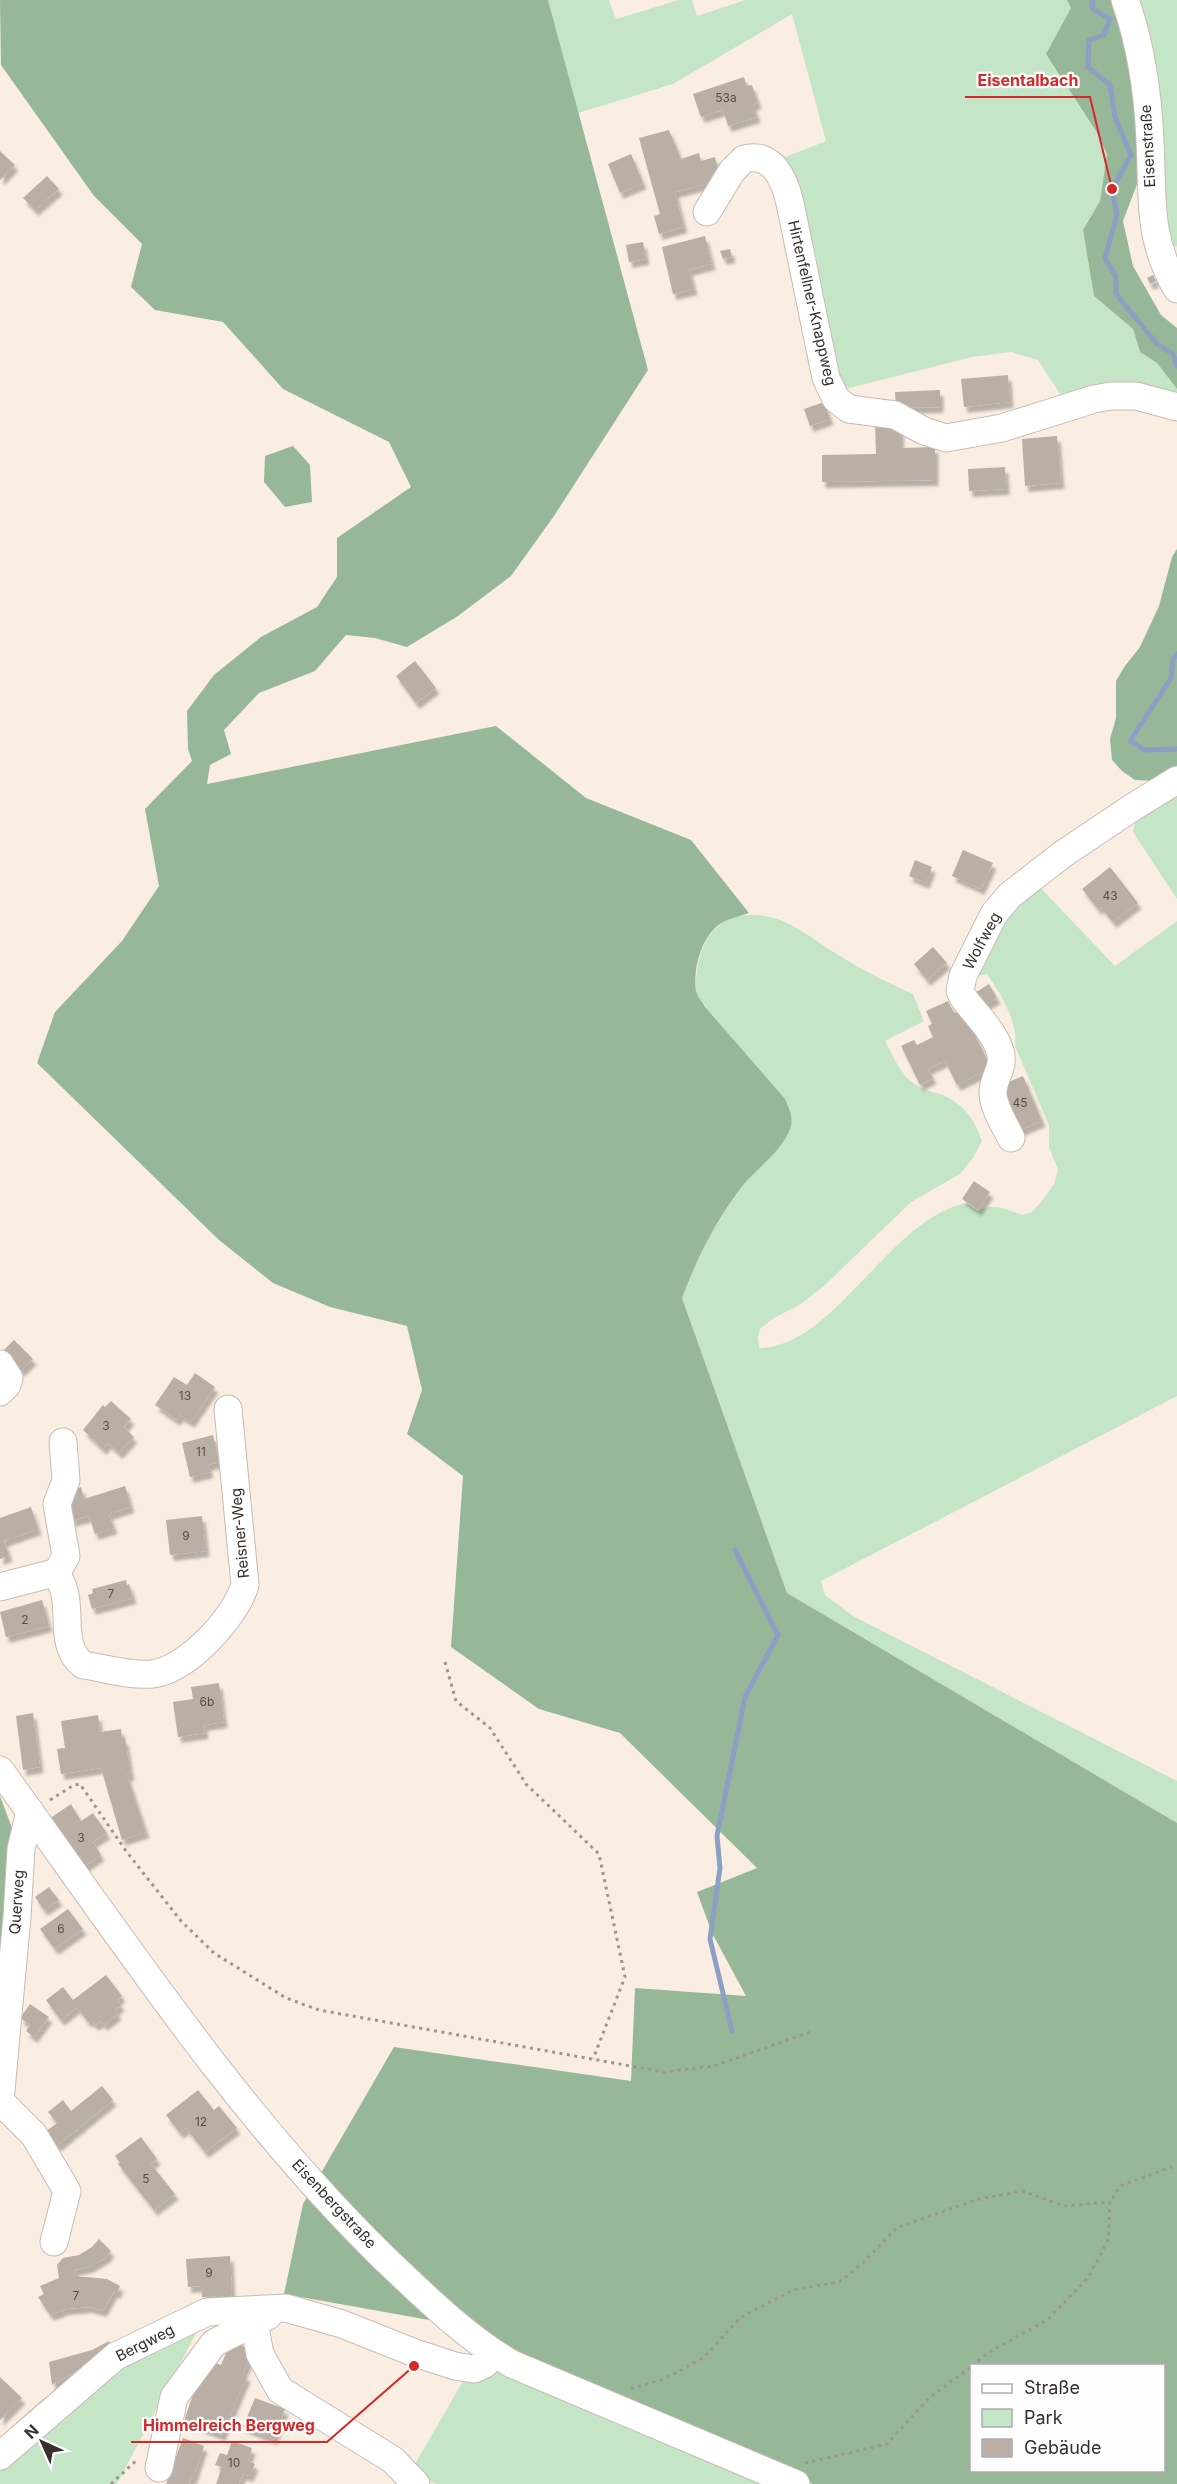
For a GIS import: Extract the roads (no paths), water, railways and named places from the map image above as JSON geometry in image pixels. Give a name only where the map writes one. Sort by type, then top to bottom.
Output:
[{"type":"street","name":"Eisenstraße","points":[[1125,0],[1144,78],[1150,141],[1151,202],[1156,240],[1177,289]]},
{"type":"street","name":"Hirtenfellner-Knappweg","points":[[706,212],[732,171],[744,159],[759,159],[775,167],[782,178],[790,203],[826,378],[836,399],[849,409],[895,415],[924,431],[946,438],[1002,428],[1094,399],[1111,396],[1136,396],[1177,407]]},
{"type":"street","name":"Wolfweg","points":[[1011,1138],[993,1095],[1002,1063],[1001,1052],[963,997],[960,991],[963,976],[990,921],[1010,895],[1063,855],[1177,780]]},
{"type":"street","points":[[0,1364],[9,1378],[7,1385],[0,1392]]},
{"type":"street","name":"Reisner-Weg","points":[[54,1573],[64,1587],[69,1645],[74,1659],[83,1665],[149,1674],[168,1671],[181,1663],[225,1624],[240,1601],[245,1585],[228,1409]]},
{"type":"street","points":[[0,1587],[54,1573],[66,1556],[57,1504],[66,1480],[63,1442]]},
{"type":"street","name":"Eisenbergstraße","points":[[0,1770],[116,1935],[221,2073],[351,2225],[398,2271],[492,2353],[512,2364],[795,2484]]},
{"type":"street","name":"Querweg","points":[[0,2101],[21,1849],[30,1811]]},
{"type":"street","points":[[0,2101],[34,2135],[68,2191],[54,2242]]},
{"type":"street","points":[[159,2468],[174,2397],[214,2343],[286,2308]]},
{"type":"street","name":"Bergweg","points":[[0,2456],[116,2356],[207,2312],[286,2308],[342,2324],[455,2366],[474,2369],[485,2364],[492,2353]]},
{"type":"street","points":[[254,2323],[260,2354],[280,2390],[393,2460],[416,2484]]},
{"type":"waterway","points":[[1093,0],[1092,8],[1110,19],[1104,35],[1089,40],[1088,67],[1110,85],[1115,117],[1131,155],[1112,189],[1117,215],[1105,258],[1116,277],[1116,294],[1157,344],[1173,354],[1177,366]]},
{"type":"waterway","points":[[1177,654],[1173,659],[1171,678],[1130,741],[1144,750],[1177,749]]},
{"type":"waterway","points":[[732,2031],[710,1939],[720,1868],[717,1836],[745,1697],[778,1635],[735,1550]]},
{"type":"place","name":"Eisentalbach","points":[[1112,189]]},
{"type":"place","name":"Himmelreich Bergweg","points":[[414,2366]]}]
